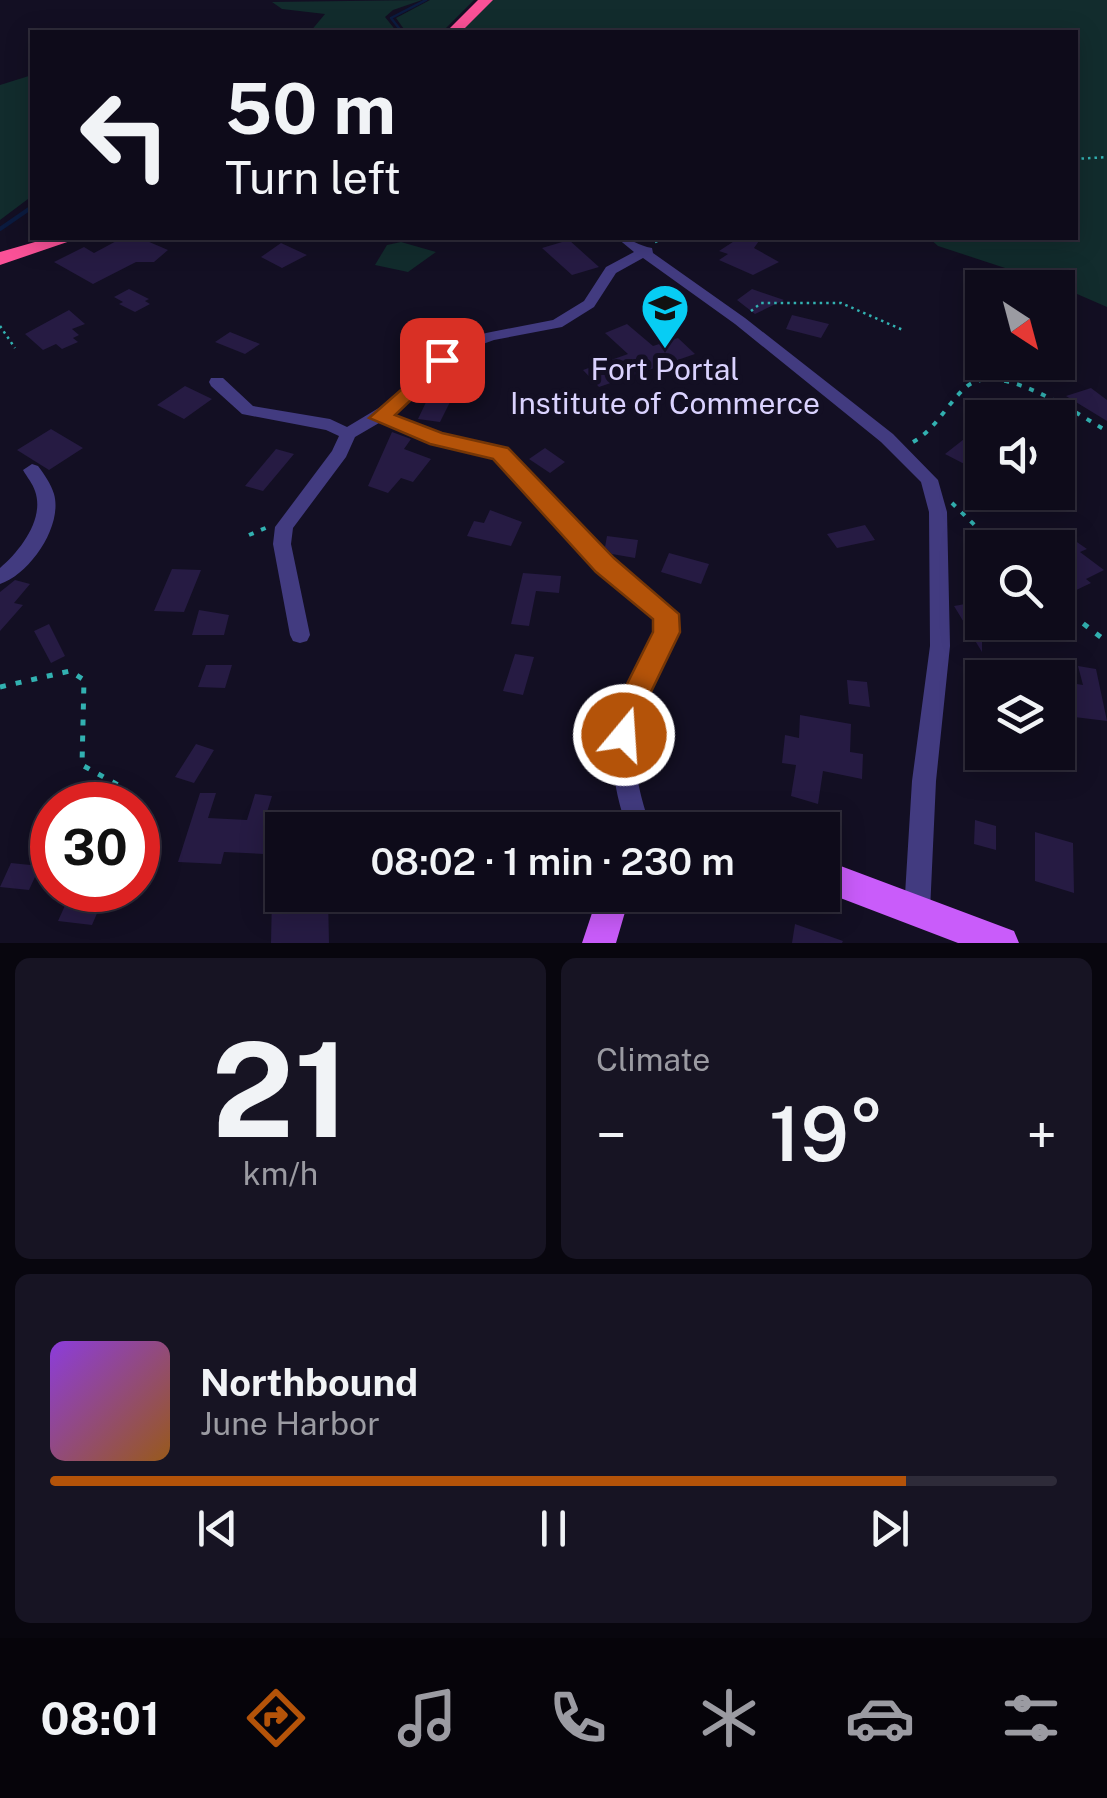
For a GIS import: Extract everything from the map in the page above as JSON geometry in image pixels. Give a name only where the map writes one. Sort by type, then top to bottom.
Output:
[{"type":"highway","points":[[455,30],[486,0]]},
{"type":"highway","points":[[0,259],[62,240]]},
{"type":"main road","points":[[840,882],[1002,943]]},
{"type":"main road","points":[[599,943],[609,912]]},
{"type":"street","points":[[626,240],[740,321],[900,449],[922,469],[934,496],[940,646],[924,781],[918,912]]},
{"type":"street","points":[[300,635],[282,544],[284,527],[340,453],[348,434],[380,418],[454,350],[503,333],[557,324],[589,304],[611,270],[647,252]]},
{"type":"street","points":[[217,382],[248,410],[330,424],[348,434]]},
{"type":"street","points":[[380,418],[438,439],[500,454],[605,565],[666,614],[667,632],[636,694],[624,735],[626,792],[633,812]]},
{"type":"street","points":[[0,577],[16,568],[43,520],[46,496],[32,470]]},
{"type":"path","points":[[1078,158],[1107,158]]},
{"type":"path","points":[[740,321],[761,304],[819,301],[841,303],[903,330]]},
{"type":"path","points":[[0,326],[16,348]]},
{"type":"path","points":[[900,449],[934,432],[972,382],[983,378],[1012,380],[1107,432]]},
{"type":"path","points":[[934,496],[956,505],[980,530]]},
{"type":"path","points":[[1075,617],[1107,642]]},
{"type":"path","points":[[0,687],[70,671],[84,680],[82,765],[114,782]]},
{"type":"green space","points":[[422,0],[393,10],[385,17],[395,30],[312,30],[325,14],[282,9],[272,2]]},
{"type":"green space","points":[[430,0],[474,0],[444,30],[405,30],[396,18]]},
{"type":"green space","points":[[489,0],[1107,0],[1107,307],[1075,293],[1075,270],[1011,270],[938,246],[931,240],[1078,240],[1078,30],[461,30]]},
{"type":"green space","points":[[30,76],[30,198],[0,220],[0,85]]},
{"type":"green space","points":[[401,242],[436,252],[408,272],[375,265],[387,245]]},
{"type":"building","points":[[118,240],[145,240],[168,250],[154,262],[136,262],[93,284],[54,262],[84,247],[94,253]]},
{"type":"building","points":[[569,240],[599,267],[572,275],[542,248]]},
{"type":"building","points":[[736,240],[760,240],[754,248],[779,262],[753,275],[719,260],[728,254],[719,251]]},
{"type":"building","points":[[281,243],[307,255],[282,268],[261,257]]},
{"type":"building","points":[[129,289],[149,299],[145,301],[150,304],[135,312],[119,304],[123,302],[114,297]]},
{"type":"building","points":[[752,289],[784,300],[755,314],[737,300]]},
{"type":"building","points":[[69,310],[85,324],[72,329],[79,335],[73,338],[78,342],[62,349],[56,344],[43,350],[25,334]]},
{"type":"building","points":[[792,315],[829,324],[821,338],[786,329]]},
{"type":"building","points":[[627,324],[653,346],[678,338],[695,354],[599,387],[583,370],[628,354],[605,333]]},
{"type":"building","points":[[230,332],[260,344],[245,354],[215,342]]},
{"type":"building","points":[[185,386],[212,399],[184,419],[157,405]]},
{"type":"building","points":[[1091,388],[1107,400],[1107,421],[1075,400],[1066,396]]},
{"type":"building","points":[[428,398],[450,402],[440,422],[418,419]]},
{"type":"building","points":[[51,429],[83,448],[49,470],[17,450]]},
{"type":"building","points":[[392,432],[411,439],[404,449],[431,459],[413,482],[401,478],[388,493],[368,486]]},
{"type":"building","points":[[965,438],[965,464],[945,454]]},
{"type":"building","points":[[545,448],[565,462],[550,473],[529,459]]},
{"type":"building","points":[[276,449],[294,454],[263,491],[245,486]]},
{"type":"building","points":[[490,510],[522,522],[511,546],[467,536],[474,521],[484,523]]},
{"type":"building","points":[[865,525],[875,540],[837,548],[827,534]]},
{"type":"building","points":[[607,536],[638,540],[635,558],[612,554],[605,547]]},
{"type":"building","points":[[1075,541],[1087,549],[1080,552],[1104,570],[1086,579],[1091,583],[1075,591]]},
{"type":"building","points":[[669,553],[709,564],[701,584],[661,572]]},
{"type":"building","points":[[172,569],[201,570],[184,612],[154,611]]},
{"type":"building","points":[[523,573],[561,576],[559,593],[536,591],[529,626],[511,624]]},
{"type":"building","points":[[15,580],[30,584],[14,603],[23,605],[0,631],[0,592]]},
{"type":"building","points":[[965,604],[965,624],[954,606]]},
{"type":"building","points":[[199,610],[229,615],[224,635],[192,635]]},
{"type":"building","points":[[49,624],[65,656],[51,663],[34,631]]},
{"type":"building","points":[[515,654],[534,657],[523,695],[503,691]]},
{"type":"building","points":[[206,665],[232,665],[225,688],[198,687]]},
{"type":"building","points":[[1078,666],[1096,669],[1107,721],[1075,717],[1075,684],[1083,685]]},
{"type":"building","points":[[847,680],[867,682],[870,707],[849,704]]},
{"type":"building","points":[[800,715],[851,724],[850,752],[863,754],[862,779],[823,771],[818,804],[791,796],[796,765],[782,763],[785,735],[799,738]]},
{"type":"building","points":[[196,744],[214,750],[194,783],[175,777]]},
{"type":"building","points":[[200,793],[216,793],[208,818],[247,820],[255,794],[272,796],[263,825],[264,854],[224,852],[221,864],[178,862]]},
{"type":"building","points":[[975,820],[996,826],[996,850],[974,844]]},
{"type":"building","points":[[1035,832],[1073,843],[1074,893],[1035,881]]},
{"type":"building","points":[[11,863],[30,865],[29,890],[0,887]]},
{"type":"building","points":[[62,912],[98,912],[92,925],[58,921]]},
{"type":"building","points":[[272,912],[328,912],[329,943],[271,943]]},
{"type":"building","points":[[795,924],[843,941],[792,943]]},
{"type":"waterway","points":[[400,30],[391,18],[426,0]]},
{"type":"waterway","points":[[0,229],[30,208]]},
{"type":"place","name":"Fort Portal Institute of Commerce","points":[[665,350]]},
{"type":"route","points":[[442,360],[380,418],[438,439],[484,446],[506,458],[605,565],[666,614],[667,632],[636,694],[624,735]]}]
